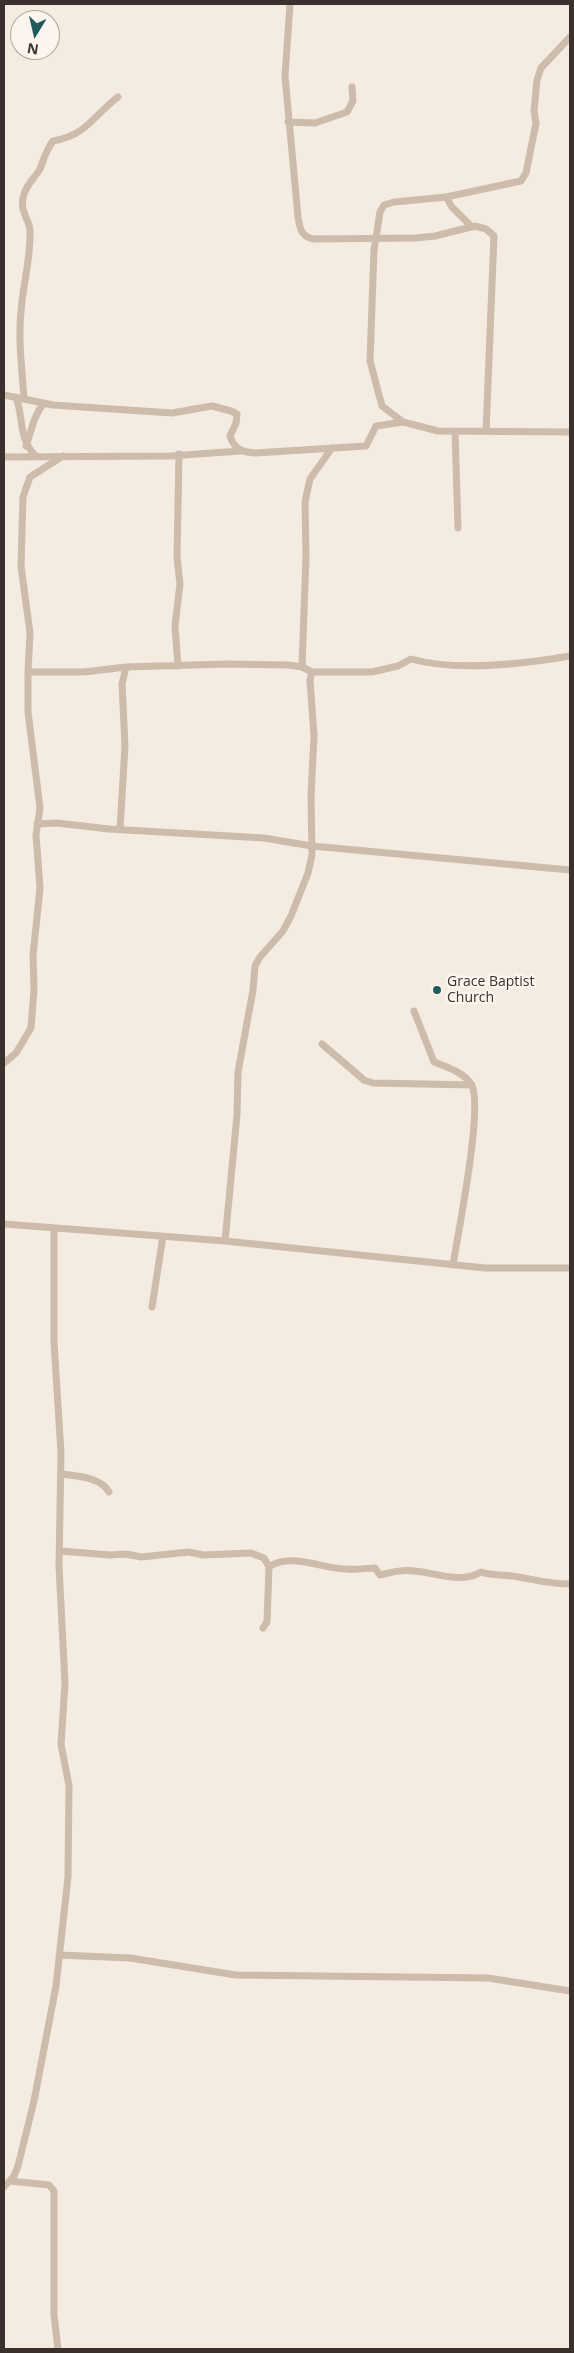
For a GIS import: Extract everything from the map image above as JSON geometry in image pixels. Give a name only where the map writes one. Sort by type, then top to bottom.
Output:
[{"type":"street","points":[[290,4],[285,59],[288,122],[299,223],[303,234],[313,239],[434,236],[472,226],[486,229],[492,233],[496,240],[488,347],[486,431]]},
{"type":"street","points":[[570,37],[541,68],[536,80],[534,111],[536,123],[526,173],[520,181],[446,197],[407,200],[384,205],[378,218],[376,238],[370,361],[382,406],[403,422],[431,430],[570,432]]},
{"type":"street","points":[[288,122],[315,123],[347,112],[353,101],[352,87]]},
{"type":"street","points":[[24,398],[19,344],[21,309],[27,278],[30,228],[23,215],[22,200],[26,189],[39,170],[47,149],[53,141],[67,139],[84,129],[118,97]]},
{"type":"street","points":[[446,197],[452,207],[472,226]]},
{"type":"street","points":[[4,395],[44,403],[163,413],[181,413],[204,407],[231,411],[235,412],[237,417],[230,436],[232,443],[242,451]]},
{"type":"street","points":[[16,397],[22,417],[26,446],[36,456]]},
{"type":"street","points":[[26,446],[37,411],[44,403]]},
{"type":"street","points":[[4,457],[242,451],[284,452],[366,446],[376,426],[403,422]]},
{"type":"street","points":[[455,431],[458,528]]},
{"type":"street","points":[[302,667],[306,566],[305,502],[310,479],[332,448]]},
{"type":"street","points":[[178,666],[175,626],[180,584],[177,557],[179,454]]},
{"type":"street","points":[[4,1063],[16,1053],[31,1028],[34,990],[33,955],[40,888],[37,824],[40,808],[28,712],[30,633],[21,566],[23,497],[30,476],[63,456]]},
{"type":"street","points":[[28,672],[84,672],[126,667],[226,664],[302,667],[312,672],[372,672],[398,666],[412,659],[429,664],[497,665],[570,656]]},
{"type":"street","points":[[120,829],[125,746],[122,684],[126,667]]},
{"type":"street","points":[[225,1241],[238,1072],[253,990],[255,966],[260,957],[283,931],[308,873],[312,846],[310,795],[314,736],[310,680],[312,672]]},
{"type":"street","points":[[37,824],[57,822],[120,829],[264,838],[312,846],[570,870]]},
{"type":"street","points":[[414,1010],[434,1062],[464,1076],[472,1085],[476,1102],[453,1265]]},
{"type":"street","points":[[322,1044],[364,1080],[373,1083],[400,1082],[472,1085]]},
{"type":"street","points":[[4,1224],[225,1241],[485,1268],[570,1268]]},
{"type":"street","points":[[4,2187],[10,2181],[18,2166],[34,2101],[56,1986],[68,1877],[69,1786],[61,1744],[65,1683],[60,1551],[62,1474],[54,1342],[54,1228]]},
{"type":"street","points":[[152,1307],[163,1236]]},
{"type":"street","points":[[62,1474],[90,1479],[106,1487],[109,1492]]},
{"type":"street","points":[[60,1551],[110,1555],[126,1554],[140,1557],[189,1552],[203,1555],[251,1553],[264,1558],[269,1566],[267,1622],[263,1628]]},
{"type":"street","points":[[269,1566],[277,1561],[298,1562],[347,1570],[375,1568],[380,1575],[414,1570],[453,1578],[474,1576],[481,1572],[490,1576],[512,1576],[546,1584],[570,1584]]},
{"type":"street","points":[[59,1955],[130,1958],[236,1974],[488,1978],[570,1991]]},
{"type":"street","points":[[10,2181],[49,2186],[54,2191],[54,2315],[58,2349]]},
{"type":"place","name":"Grace Baptist Church","points":[[437,990]]}]
